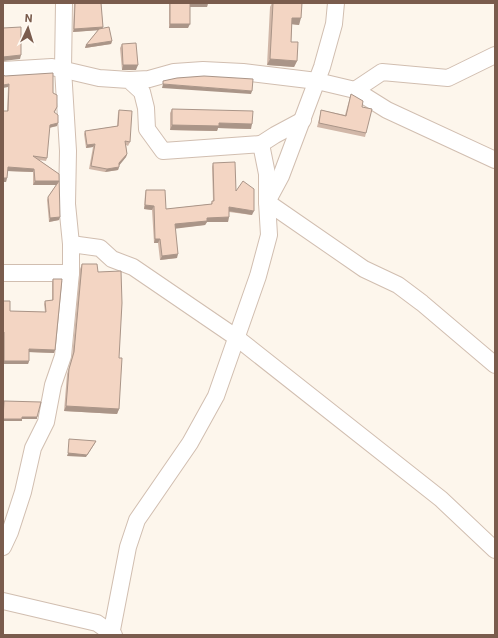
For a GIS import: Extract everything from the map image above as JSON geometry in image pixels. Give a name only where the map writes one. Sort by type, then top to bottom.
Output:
[{"type":"street","points":[[3,547],[10,532],[23,492],[33,448],[46,422],[53,385],[63,356],[71,273],[71,244],[67,204],[68,151],[63,69],[64,3]]},
{"type":"street","points":[[267,202],[281,176],[317,81],[334,24],[336,3]]},
{"type":"street","points":[[355,90],[382,72],[448,78],[495,54]]},
{"type":"street","points":[[3,70],[52,67],[99,78],[129,80],[149,79],[174,72],[203,70],[243,72],[317,81],[355,90],[401,117],[495,160]]},
{"type":"street","points":[[129,80],[142,92],[146,108],[147,128],[163,151],[261,144],[274,135],[303,120]]},
{"type":"street","points":[[3,601],[90,621],[112,634],[128,547],[137,520],[190,443],[216,396],[258,276],[269,235],[267,174],[261,144]]},
{"type":"street","points":[[267,202],[364,269],[398,285],[416,298],[495,365]]},
{"type":"street","points":[[71,244],[100,248],[112,260],[133,267],[237,338],[441,499],[495,550]]},
{"type":"street","points":[[3,273],[71,273]]},
{"type":"building","points":[[75,3],[101,3],[103,27],[74,29]]},
{"type":"building","points":[[170,3],[190,3],[190,24],[170,24]]},
{"type":"building","points":[[273,3],[302,3],[301,18],[292,18],[291,42],[298,42],[297,61],[270,59]]},
{"type":"building","points":[[21,27],[21,55],[3,57],[3,28]]},
{"type":"building","points":[[109,27],[112,41],[86,45],[99,29]]},
{"type":"building","points":[[136,43],[138,65],[123,65],[122,44]]},
{"type":"building","points":[[53,73],[53,93],[57,95],[57,107],[54,112],[58,115],[58,123],[50,125],[47,158],[33,156],[59,174],[60,217],[50,218],[48,197],[59,181],[35,181],[34,169],[8,167],[7,178],[3,178],[3,111],[8,111],[9,84],[3,85],[3,75]]},
{"type":"building","points":[[204,76],[253,79],[252,91],[163,84],[163,81],[177,78]]},
{"type":"building","points":[[351,94],[363,101],[362,107],[372,109],[366,133],[319,123],[321,110],[346,116]]},
{"type":"building","points":[[172,109],[253,111],[252,124],[219,123],[219,126],[172,125]]},
{"type":"building","points":[[119,110],[132,111],[130,142],[125,141],[127,154],[119,163],[119,167],[107,169],[91,166],[95,144],[87,145],[85,131],[118,126]]},
{"type":"building","points":[[235,162],[236,191],[243,181],[254,189],[254,211],[229,207],[229,217],[207,218],[207,221],[175,224],[178,254],[162,256],[160,239],[155,239],[154,206],[145,205],[146,190],[165,190],[166,209],[212,204],[212,201],[214,201],[213,163]]},
{"type":"building","points":[[82,264],[97,264],[98,272],[121,271],[122,303],[119,358],[122,358],[119,409],[66,406],[69,369],[74,352]]},
{"type":"building","points":[[53,279],[62,279],[55,350],[29,349],[29,361],[4,361],[3,301],[10,301],[10,311],[46,312],[45,301],[53,300]]},
{"type":"building","points":[[4,401],[41,402],[37,417],[3,419]]},
{"type":"building","points":[[69,439],[96,441],[87,455],[68,453]]}]
